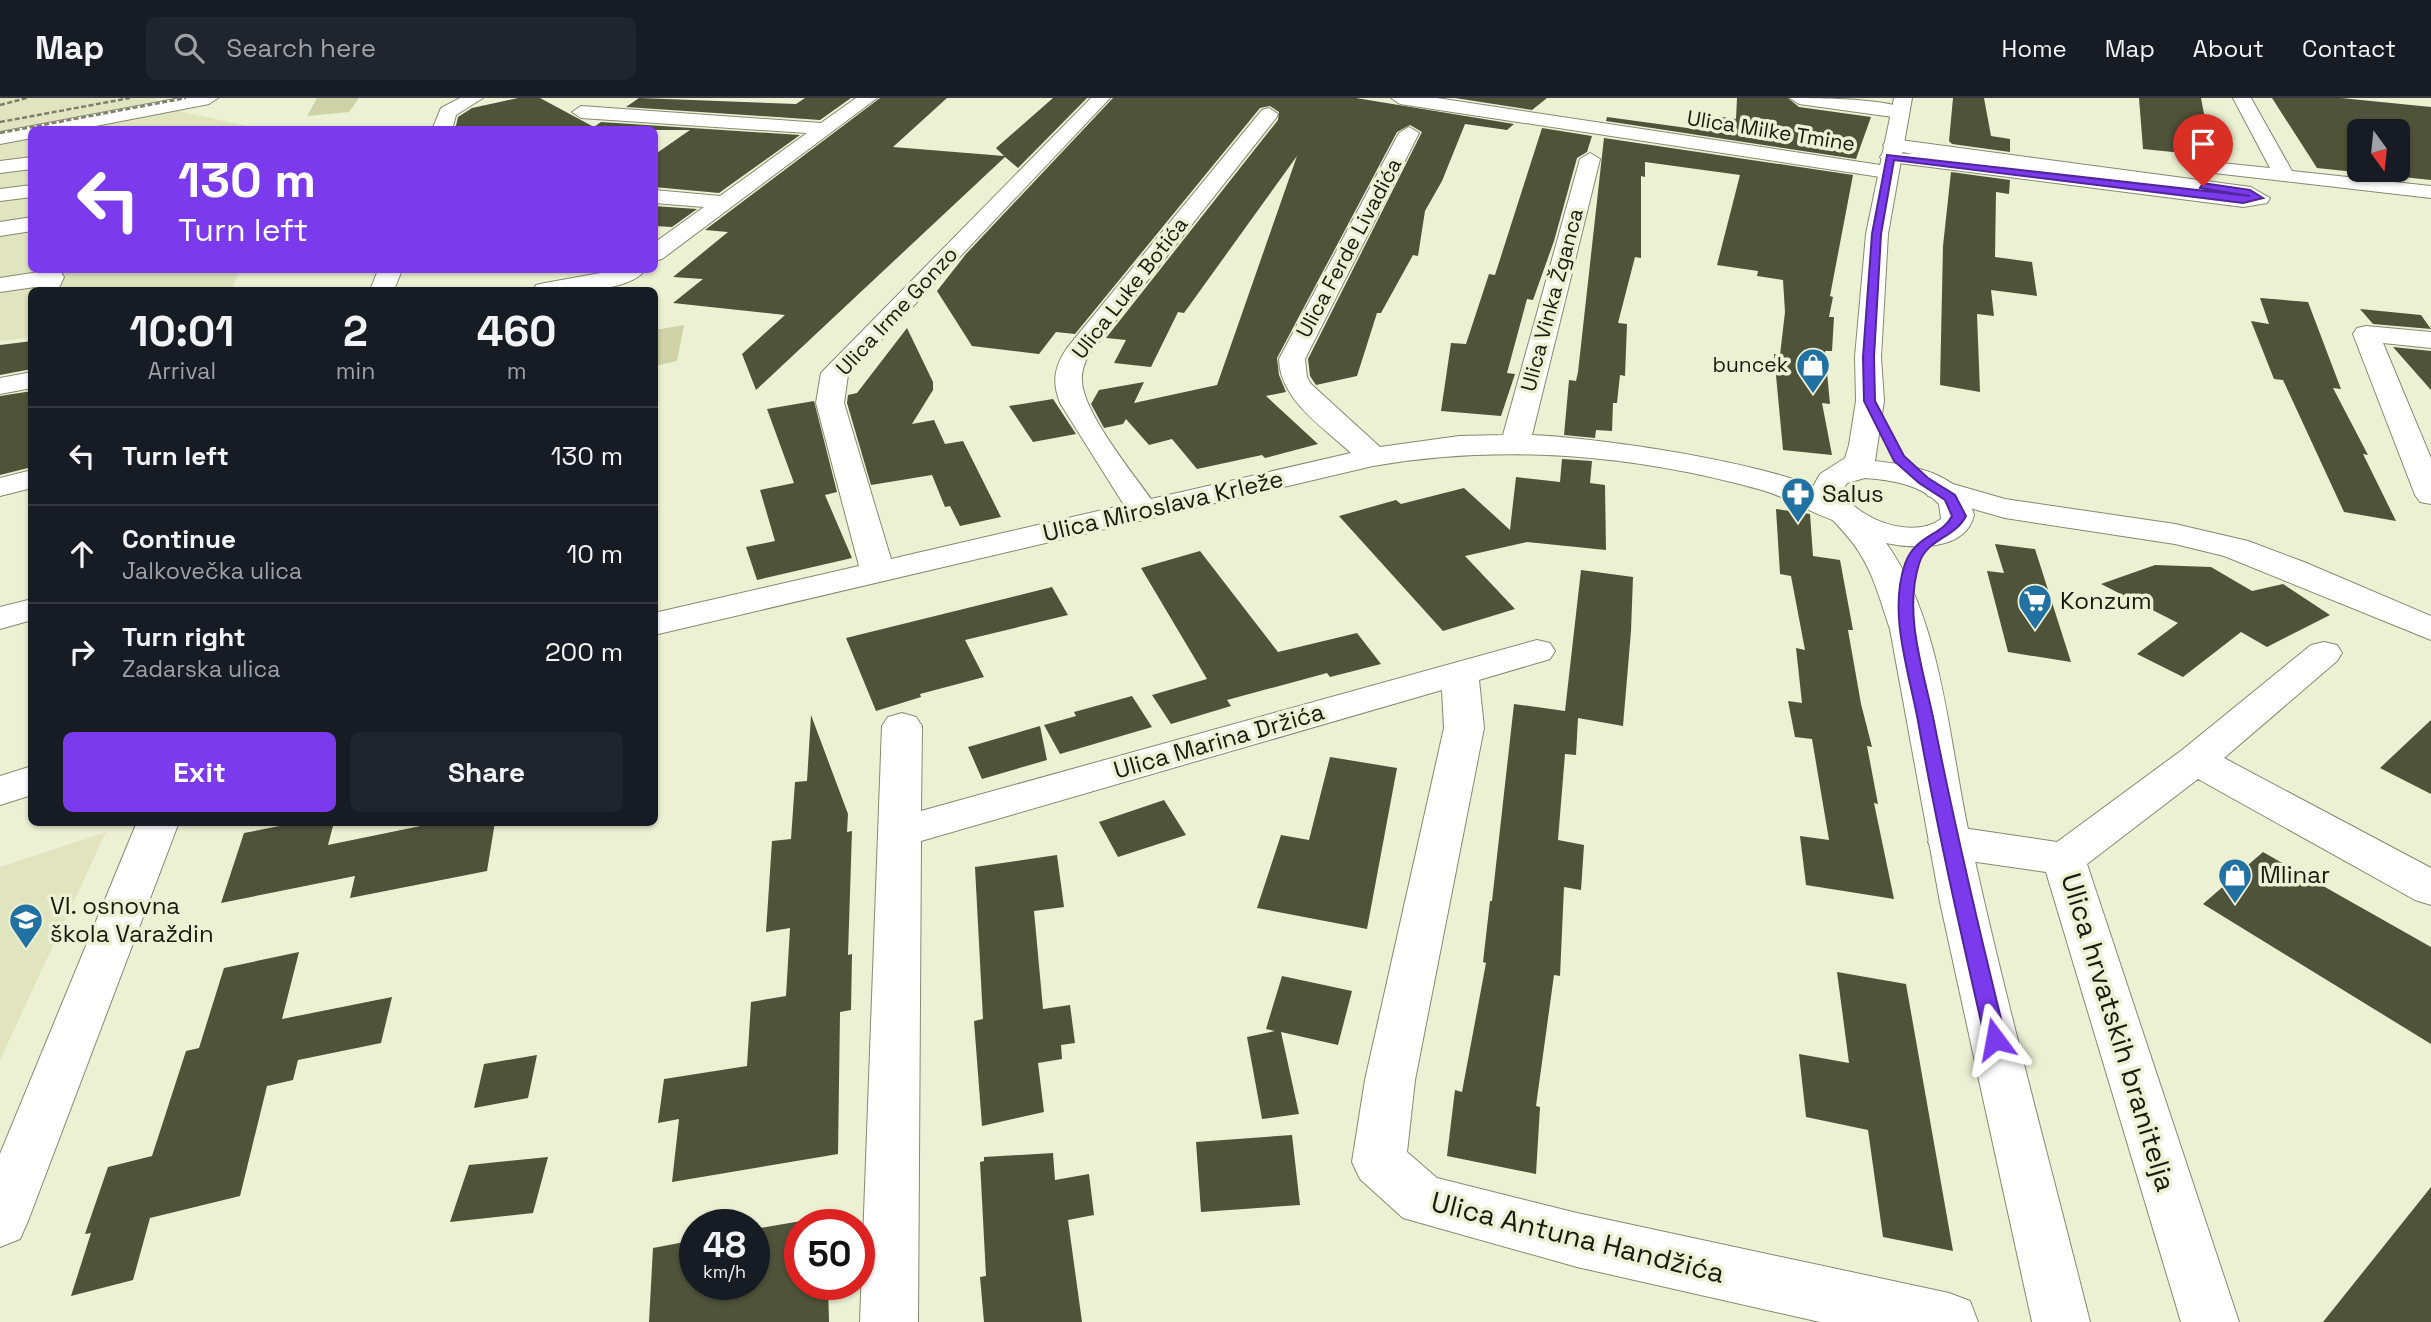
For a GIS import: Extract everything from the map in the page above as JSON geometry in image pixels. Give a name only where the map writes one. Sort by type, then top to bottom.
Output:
[{"type":"street","points":[[63,126],[209,98]]},
{"type":"street","points":[[444,126],[449,112],[474,98]]},
{"type":"street","points":[[658,251],[868,98]]},
{"type":"street","name":"Ulica Irme Gonzo","points":[[878,574],[830,402],[835,373],[1101,98]]},
{"type":"street","name":"Ulica Milke Tmine","points":[[1400,98],[1890,158],[2179,188],[2198,172],[2217,170],[2284,174]]},
{"type":"street","points":[[1799,98],[1901,105],[1877,234],[1868,357],[1870,401],[1862,455],[1828,483],[1826,492],[1846,517],[1871,540],[1906,616],[1949,842],[2061,1322]]},
{"type":"street","points":[[2242,98],[2284,174],[2431,192]]},
{"type":"street","points":[[581,112],[826,129]]},
{"type":"street","name":"Ulica Luke Botića","points":[[1143,510],[1077,407],[1068,388],[1068,369],[1076,354],[1269,114]]},
{"type":"street","points":[[89,121],[102,126]]},
{"type":"street","points":[[0,138],[28,133]]},
{"type":"street","name":"Ulica Ferde Livadića","points":[[1373,457],[1300,389],[1293,377],[1292,359],[1409,133]]},
{"type":"street","name":"Ulica Vinka Žganca","points":[[1516,441],[1590,159]]},
{"type":"street","points":[[0,167],[28,164]]},
{"type":"street","points":[[0,195],[28,192]]},
{"type":"street","points":[[658,196],[724,203]]},
{"type":"street","points":[[0,229],[28,225]]},
{"type":"street","points":[[563,287],[622,277],[628,273]]},
{"type":"street","points":[[0,285],[52,277],[47,287]]},
{"type":"street","points":[[2431,341],[2366,334],[2431,495]]},
{"type":"street","points":[[0,386],[28,381]]},
{"type":"street","points":[[1870,401],[1899,458],[1957,507],[1959,516],[1946,529],[1924,543],[1911,566],[1906,616]]},
{"type":"street","name":"Ulica Miroslava Krleže","points":[[658,623],[1412,448],[1516,441],[1677,463],[1842,474],[1885,470],[1980,503],[2119,526]]},
{"type":"street","name":"Ulica Miroslava Krleže","points":[[1677,463],[1798,489],[1846,517]]},
{"type":"street","points":[[0,487],[28,480]]},
{"type":"street","points":[[1846,517],[1895,535],[1986,522],[2119,526],[2212,542],[2307,577],[2431,629]]},
{"type":"street","points":[[0,618],[28,610]]},
{"type":"street","name":"Ulica Marina Držića","points":[[901,832],[1459,671],[1537,651]]},
{"type":"street","name":"Ulica hrvatskih branitelja","points":[[2210,1322],[2064,859],[2196,760],[2324,653]]},
{"type":"street","name":"Ulica Antuna Handžića","points":[[1459,671],[1464,728],[1390,1080],[1379,1162],[1422,1200],[1577,1240],[1949,1322]]},
{"type":"street","points":[[889,1322],[902,726]]},
{"type":"street","points":[[2196,760],[2431,888]]},
{"type":"street","points":[[0,791],[28,781]]},
{"type":"street","points":[[0,1221],[156,826]]},
{"type":"street","points":[[1949,842],[2064,859]]},
{"type":"shaded area","points":[[0,98],[155,98],[164,108],[247,126],[28,126],[28,273],[239,273],[233,287],[28,287],[28,337],[0,341]]},
{"type":"shaded area","points":[[317,98],[359,98],[349,112],[307,116]]},
{"type":"shaded area","points":[[684,325],[677,361],[658,365],[658,329]]},
{"type":"shaded area","name":"VI. osnovna škola Varaždin","points":[[106,832],[13,1032],[0,1061],[0,867]]},
{"type":"building","points":[[518,98],[540,98],[592,126],[456,126],[458,117],[472,108]]},
{"type":"building","points":[[639,98],[796,104],[805,98],[851,98],[820,120],[626,107]]},
{"type":"building","points":[[880,98],[947,98],[893,147],[1004,156],[996,148],[1053,98],[1087,98],[1018,168],[1005,157],[756,390],[742,354],[785,315],[673,303],[703,279],[673,277],[728,232],[705,230]]},
{"type":"building","points":[[1113,98],[1356,98],[1514,124],[1507,130],[1465,124],[1442,181],[1425,211],[1418,256],[1413,255],[1381,313],[1377,313],[1357,376],[1316,385],[1310,376],[1308,359],[1422,132],[1410,125],[1397,132],[1277,358],[1279,375],[1286,392],[1266,396],[1318,444],[1265,458],[1262,455],[1197,469],[1172,439],[1149,445],[1126,419],[1123,424],[1104,428],[1091,404],[1099,390],[1144,382],[1134,403],[1217,385],[1297,156],[1184,313],[1178,312],[1151,367],[1114,363],[1126,340],[1106,338],[1278,120],[1279,112],[1270,106],[1260,108],[1075,334],[1056,332],[1039,354],[972,346],[937,291],[966,254]]},
{"type":"building","points":[[1455,98],[1547,98],[1532,110]]},
{"type":"building","points":[[1737,98],[1788,98],[1799,107],[1871,117],[1856,159],[1606,121],[1607,117],[1702,130],[1715,116],[1736,119]]},
{"type":"building","points":[[1953,98],[1984,98],[1991,136],[2010,139],[2010,152],[1952,144],[1949,141]]},
{"type":"building","points":[[2139,98],[2201,98],[2212,156],[2143,149]]},
{"type":"building","points":[[2272,98],[2341,98],[2431,107],[2431,180],[2410,178],[2410,119],[2347,119],[2347,171],[2317,168]]},
{"type":"building","points":[[601,122],[800,135],[719,193],[658,187],[658,152],[690,130],[658,130],[658,126],[595,126]]},
{"type":"building","points":[[1542,128],[1592,136],[1587,152],[1577,158],[1554,241],[1533,300],[1527,299],[1507,373],[1515,374],[1501,416],[1441,411],[1451,343],[1466,344],[1489,274],[1495,275]]},
{"type":"building","points":[[1604,138],[1853,175],[1830,296],[1833,297],[1829,317],[1834,317],[1832,351],[1825,351],[1830,404],[1822,403],[1832,455],[1783,450],[1774,354],[1780,355],[1785,312],[1783,280],[1757,276],[1758,271],[1717,265],[1740,175],[1645,162],[1645,177],[1641,176],[1641,258],[1635,257],[1618,323],[1627,324],[1625,376],[1620,375],[1617,403],[1613,403],[1612,431],[1596,430],[1595,438],[1564,435],[1569,380],[1576,381],[1578,372]]},
{"type":"building","points":[[1951,172],[2010,180],[2009,194],[1996,192],[1995,257],[2032,262],[2037,296],[1991,290],[1994,316],[1977,314],[1980,392],[1940,385],[1943,246]]},
{"type":"building","points":[[658,206],[697,209],[672,227],[658,226]]},
{"type":"building","points":[[2260,298],[2308,302],[2341,389],[2333,388],[2368,455],[2363,454],[2396,521],[2344,512],[2283,380],[2274,379],[2251,321],[2269,324]]},
{"type":"building","points":[[2360,309],[2421,315],[2431,329],[2373,324]]},
{"type":"building","points":[[907,328],[933,382],[933,390],[912,424],[934,420],[945,444],[963,441],[1001,517],[960,526],[950,506],[945,507],[932,475],[871,485],[847,403],[848,395],[857,393]]},
{"type":"building","points":[[28,342],[28,370],[0,375],[0,345]]},
{"type":"building","points":[[2393,347],[2431,351],[2431,390]]},
{"type":"building","points":[[28,392],[28,468],[0,475],[0,396]]},
{"type":"building","points":[[1053,399],[1076,434],[1033,442],[1009,406]]},
{"type":"building","points":[[814,401],[837,492],[825,495],[852,558],[757,580],[746,547],[775,541],[760,490],[794,483],[767,409]]},
{"type":"building","points":[[1562,459],[1592,461],[1590,483],[1605,485],[1606,550],[1527,542],[1465,556],[1515,609],[1443,631],[1339,516],[1396,500],[1401,504],[1464,488],[1510,530],[1516,477],[1560,482]]},
{"type":"building","points":[[1776,509],[1810,514],[1813,556],[1840,560],[1853,630],[1848,630],[1861,704],[1872,747],[1867,746],[1878,804],[1874,803],[1894,899],[1806,885],[1800,836],[1829,840],[1812,739],[1795,737],[1788,701],[1802,703],[1796,648],[1805,650],[1791,576],[1780,574]]},
{"type":"building","points":[[1995,544],[2035,549],[2071,662],[2008,652],[1987,571],[2004,573]]},
{"type":"building","points":[[1200,551],[1278,652],[1357,633],[1381,664],[1330,677],[1327,673],[1227,700],[1231,706],[1171,724],[1152,695],[1207,679],[1141,568]]},
{"type":"building","points":[[2155,565],[2211,567],[2252,591],[2283,584],[2330,615],[2267,647],[2241,632],[2183,677],[2137,654],[2178,623],[2101,584]]},
{"type":"building","points":[[1581,570],[1633,577],[1631,631],[1623,726],[1578,718],[1576,755],[1565,754],[1558,840],[1584,845],[1581,890],[1564,887],[1560,976],[1554,975],[1536,1106],[1540,1107],[1536,1174],[1447,1156],[1455,1090],[1462,1092],[1486,963],[1483,962],[1514,704],[1565,711]]},
{"type":"building","points":[[1052,587],[1068,615],[965,640],[984,677],[920,694],[921,697],[876,711],[846,638]]},
{"type":"building","points":[[1132,696],[1152,727],[1060,754],[1044,725],[1076,716],[1074,712]]},
{"type":"building","points":[[811,715],[848,814],[847,832],[852,831],[848,955],[852,954],[851,1010],[840,1012],[838,1154],[672,1182],[679,1119],[658,1123],[664,1079],[747,1066],[751,1002],[786,996],[790,928],[766,932],[772,841],[791,839],[795,782],[807,781]]},
{"type":"building","points":[[2431,720],[2431,794],[2380,768]]},
{"type":"building","points":[[1040,726],[1047,760],[982,779],[968,747]]},
{"type":"building","points":[[1330,757],[1397,768],[1367,929],[1257,908],[1281,835],[1309,840]]},
{"type":"building","points":[[1164,800],[1186,835],[1118,857],[1099,822]]},
{"type":"building","points":[[280,826],[333,826],[328,845],[421,826],[494,826],[487,871],[350,898],[355,876],[221,903],[244,833]]},
{"type":"building","points":[[2263,852],[2431,947],[2431,1044],[2203,904]]},
{"type":"building","points":[[1057,855],[1064,907],[1034,911],[1043,1009],[1070,1005],[1075,1043],[1061,1045],[1062,1059],[1038,1063],[1044,1112],[982,1126],[974,1021],[983,1019],[975,867]]},
{"type":"building","points":[[299,952],[282,1019],[392,997],[381,1043],[298,1060],[293,1080],[267,1086],[240,1196],[150,1218],[133,1280],[71,1296],[91,1233],[85,1234],[108,1167],[152,1156],[186,1051],[199,1048],[224,968]]},
{"type":"building","points":[[1837,972],[1906,984],[1953,1251],[1883,1237],[1868,1130],[1806,1117],[1799,1054],[1849,1063]]},
{"type":"building","points":[[1282,976],[1352,991],[1338,1045],[1281,1032],[1299,1114],[1262,1119],[1247,1037],[1275,1031],[1266,1029]]},
{"type":"building","points":[[537,1055],[528,1098],[474,1108],[484,1064]]},
{"type":"building","points":[[1292,1135],[1300,1205],[1201,1212],[1196,1142]]},
{"type":"building","points":[[1053,1153],[1055,1180],[1089,1174],[1094,1215],[1068,1220],[1082,1322],[984,1322],[980,1277],[986,1276],[980,1162],[984,1161],[984,1157]]},
{"type":"building","points":[[548,1157],[533,1213],[450,1222],[469,1165]]},
{"type":"building","points":[[2431,1187],[2431,1322],[2323,1322]]},
{"type":"building","points":[[784,1224],[784,1300],[828,1300],[829,1322],[649,1322],[653,1248],[679,1243],[679,1300],[770,1300],[770,1226]]},
{"type":"railway","points":[[0,105],[27,98]]},
{"type":"railway","points":[[0,122],[130,98]]},
{"type":"railway","points":[[37,126],[186,98]]},
{"type":"railway","points":[[0,133],[28,128]]},
{"type":"place","name":"buncek","points":[[1813,395]]},
{"type":"place","name":"Salus","points":[[1798,524]]},
{"type":"place","name":"Konzum","points":[[2035,631]]},
{"type":"place","name":"Mlinar","points":[[2235,905]]},
{"type":"place","name":"VI. osnovna škola Varaždin","points":[[26,950]]},
{"type":"route","points":[[1995,1039],[1949,842],[1906,616],[1911,566],[1917,553],[1924,543],[1955,524],[1959,516],[1950,497],[1924,481],[1899,458],[1891,447],[1870,401],[1868,357],[1877,234],[1890,157],[2179,193],[2243,200],[2259,198],[2250,193],[2203,186]]}]
